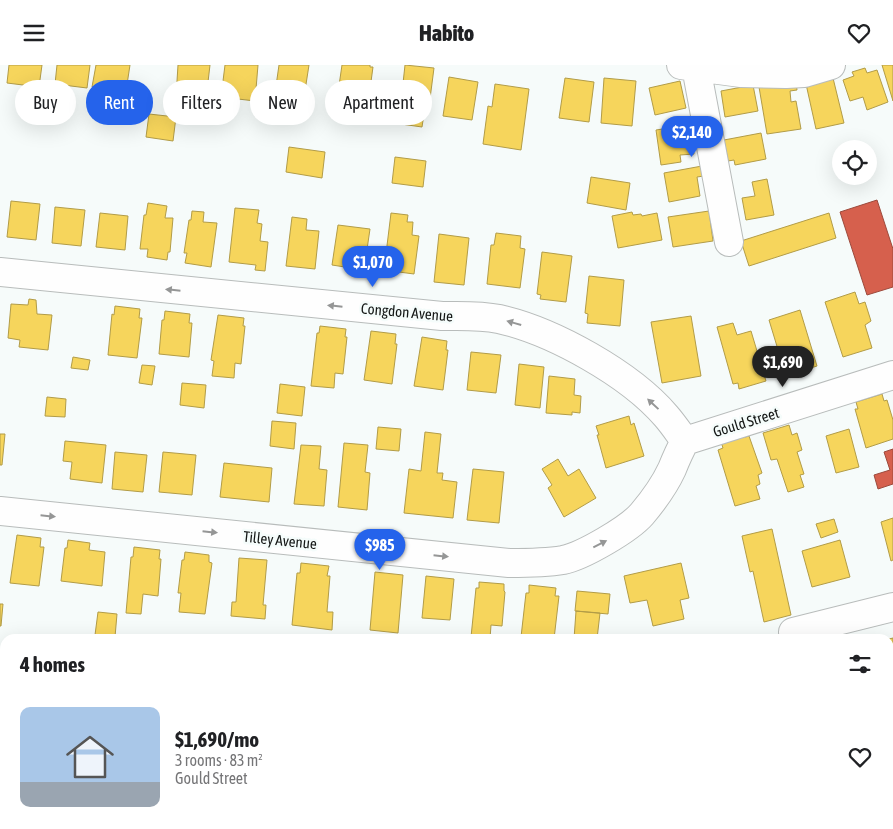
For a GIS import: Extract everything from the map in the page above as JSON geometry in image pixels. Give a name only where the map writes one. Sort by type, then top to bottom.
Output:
[{"type":"street","points":[[729,242],[688,66],[741,73],[786,74],[804,73],[831,65]]},
{"type":"street","name":"Congdon Avenue","points":[[0,272],[432,315],[478,316],[499,319],[560,341],[610,370],[639,390],[659,409],[685,441]]},
{"type":"street","name":"Gould Street","points":[[685,441],[893,375]]},
{"type":"street","name":"Tilley Avenue","points":[[0,511],[509,563],[543,563],[564,560],[586,551],[608,540],[641,515],[672,470],[685,441]]},
{"type":"street","points":[[793,632],[893,607]]},
{"type":"building: Homes","points":[[9,65],[42,65],[40,80],[15,80],[15,84],[7,83]]},
{"type":"building: Homes","points":[[57,65],[90,65],[86,88],[76,87],[76,80],[55,80]]},
{"type":"building: Homes","points":[[96,65],[130,65],[128,80],[93,80]]},
{"type":"building: Homes","points":[[178,65],[210,65],[208,80],[177,80]]},
{"type":"building: Homes","points":[[225,65],[258,65],[257,80],[250,80],[250,100],[240,99],[240,80],[223,80]]},
{"type":"building: Homes","points":[[279,65],[309,65],[307,80],[277,80]]},
{"type":"building: Homes","points":[[342,65],[370,65],[370,67],[373,67],[371,80],[340,80]]},
{"type":"building: Homes","points":[[405,65],[434,68],[432,83],[432,80],[403,80]]},
{"type":"building: Homes","points":[[882,65],[893,65],[893,101]]},
{"type":"building: Homes","points":[[865,68],[867,73],[877,70],[888,102],[867,110],[863,97],[850,101],[843,80],[854,76],[852,72]]},
{"type":"building: Homes","points":[[449,77],[478,82],[472,120],[443,116]]},
{"type":"building: Homes","points":[[565,78],[594,82],[589,122],[559,118]]},
{"type":"building: Homes","points":[[604,78],[636,81],[632,126],[601,123]]},
{"type":"building: Homes","points":[[833,78],[844,123],[816,129],[806,84]]},
{"type":"building: Homes","points":[[680,81],[686,108],[655,115],[649,88]]},
{"type":"building: Homes","points":[[796,81],[797,90],[790,91],[791,102],[796,101],[801,129],[767,134],[759,87]]},
{"type":"building: Homes","points":[[495,84],[529,89],[521,150],[483,144],[488,106],[492,107]]},
{"type":"building: Homes","points":[[753,85],[758,111],[725,117],[721,91]]},
{"type":"building: Homes","points":[[153,114],[163,116],[163,125],[175,125],[173,141],[146,137],[148,125],[153,125]]},
{"type":"building: Homes","points":[[689,125],[694,154],[680,155],[681,162],[661,165],[656,130]]},
{"type":"building: Homes","points":[[761,133],[766,159],[735,165],[734,160],[728,161],[724,140]]},
{"type":"building: Homes","points":[[289,147],[325,152],[322,178],[286,172]]},
{"type":"building: Homes","points":[[395,157],[426,161],[423,187],[392,183]]},
{"type":"building: Homes","points":[[702,166],[704,176],[697,177],[700,196],[669,202],[664,173]]},
{"type":"building: Homes","points":[[591,177],[630,183],[626,210],[587,203]]},
{"type":"building: Homes","points":[[767,179],[774,215],[746,220],[742,198],[755,196],[752,182]]},
{"type":"building: Homes","points":[[11,201],[40,204],[36,240],[7,237]]},
{"type":"building: Homes","points":[[148,203],[167,206],[165,218],[173,218],[170,252],[168,252],[167,260],[147,257],[148,249],[140,249],[144,215],[146,215]]},
{"type":"building: Homes","points":[[55,207],[85,210],[81,246],[52,243]]},
{"type":"building: Homes","points":[[235,208],[259,210],[257,223],[262,224],[260,241],[268,242],[265,271],[255,270],[256,265],[229,262]]},
{"type":"building: Homes","points":[[192,211],[204,212],[203,222],[217,223],[211,267],[185,263],[187,253],[184,253]]},
{"type":"building: Homes","points":[[709,211],[713,241],[673,247],[668,217]]},
{"type":"building: Homes","points":[[632,212],[633,215],[641,214],[642,216],[657,213],[662,240],[618,248],[612,216]]},
{"type":"building: Homes","points":[[100,213],[128,216],[125,250],[96,247]]},
{"type":"building: Homes","points":[[391,213],[408,215],[407,222],[413,222],[412,235],[419,236],[414,274],[384,270]]},
{"type":"building: Homes","points":[[829,213],[836,238],[749,266],[741,241]]},
{"type":"building: Homes","points":[[292,217],[307,219],[306,230],[319,231],[315,269],[286,266]]},
{"type":"building: Homes","points":[[338,225],[370,229],[364,270],[332,265]]},
{"type":"building: Homes","points":[[496,233],[521,236],[520,248],[525,249],[520,288],[487,284],[491,245],[494,245]]},
{"type":"building: Homes","points":[[439,234],[469,238],[464,285],[434,282]]},
{"type":"building: Homes","points":[[542,252],[572,256],[566,302],[540,299],[541,295],[537,294]]},
{"type":"building: Homes","points":[[589,276],[624,280],[620,326],[587,323],[588,314],[585,313]]},
{"type":"building: Homes","points":[[855,292],[859,304],[865,302],[871,321],[865,325],[872,348],[843,357],[825,302]]},
{"type":"building: Homes","points":[[29,299],[36,300],[37,314],[52,315],[48,350],[19,347],[20,340],[8,338],[11,304],[28,305]]},
{"type":"building: Homes","points":[[115,306],[140,309],[139,318],[142,318],[137,358],[108,355],[112,314],[114,315]]},
{"type":"building: Homes","points":[[800,310],[817,366],[786,376],[769,320]]},
{"type":"building: Homes","points":[[165,311],[190,314],[189,323],[192,323],[189,357],[159,354],[162,320],[164,320]]},
{"type":"building: Homes","points":[[218,315],[244,318],[243,326],[245,326],[241,364],[235,363],[234,378],[212,376],[214,361],[211,360]]},
{"type":"building: Homes","points":[[691,316],[701,376],[662,383],[651,322]]},
{"type":"building: Homes","points":[[733,323],[737,335],[751,331],[766,381],[739,389],[738,383],[733,384],[717,327]]},
{"type":"building: Homes","points":[[320,326],[346,329],[345,337],[347,337],[343,374],[335,373],[334,388],[311,386],[317,333],[319,333]]},
{"type":"building: Homes","points":[[371,331],[396,334],[395,344],[397,344],[392,384],[364,380]]},
{"type":"building: Homes","points":[[422,337],[447,341],[446,350],[448,350],[443,390],[414,386]]},
{"type":"building: Homes","points":[[471,352],[501,355],[496,393],[467,390]]},
{"type":"building: Homes","points":[[73,357],[90,360],[88,370],[71,368]]},
{"type":"building: Homes","points":[[519,364],[544,367],[540,408],[515,405]]},
{"type":"building: Homes","points":[[142,365],[155,366],[152,385],[139,383]]},
{"type":"building: Homes","points":[[549,376],[575,379],[574,395],[581,396],[580,413],[572,412],[572,415],[546,413]]},
{"type":"building: Homes","points":[[182,383],[206,385],[204,408],[180,405]]},
{"type":"building: Homes","points":[[280,384],[305,387],[302,416],[277,413]]},
{"type":"building: Homes","points":[[882,394],[884,401],[887,400],[893,420],[893,439],[866,448],[855,409],[858,409],[856,402]]},
{"type":"building: Homes","points":[[47,397],[66,399],[65,417],[45,416]]},
{"type":"building: Homes","points":[[629,416],[631,425],[634,423],[644,456],[606,468],[596,426]]},
{"type":"building: Homes","points":[[272,421],[296,423],[294,449],[270,446]]},
{"type":"building: Homes","points":[[789,425],[792,435],[797,433],[802,450],[797,452],[804,474],[800,475],[804,487],[788,492],[777,459],[771,460],[763,433]]},
{"type":"building: Homes","points":[[378,427],[401,429],[399,451],[376,449]]},
{"type":"building: Homes","points":[[849,429],[859,467],[836,473],[826,436]]},
{"type":"building: Homes","points":[[425,432],[441,434],[437,473],[443,473],[442,480],[457,482],[453,518],[404,513],[409,469],[421,471]]},
{"type":"building: Homes","points":[[0,434],[5,434],[2,465],[0,465]]},
{"type":"building: Homes","points":[[745,435],[745,437],[749,436],[762,473],[758,475],[760,484],[756,486],[760,499],[735,506],[718,450],[723,448],[721,442]]},
{"type":"building: Homes","points":[[65,441],[106,445],[102,483],[70,479],[72,462],[63,461]]},
{"type":"building: Homes","points":[[344,443],[368,445],[365,472],[370,473],[367,510],[338,507]]},
{"type":"building: Homes","points":[[301,445],[321,446],[319,469],[327,470],[324,506],[294,504]]},
{"type":"building: Homes","points":[[115,452],[147,455],[143,492],[112,489]]},
{"type":"building: Homes","points":[[163,452],[196,455],[192,495],[159,492]]},
{"type":"building: Homes","points":[[558,459],[568,476],[579,469],[596,498],[564,517],[548,488],[552,485],[542,469]]},
{"type":"building: Homes","points":[[224,463],[272,468],[269,502],[220,497]]},
{"type":"building: Homes","points":[[473,469],[504,472],[499,523],[467,520]]},
{"type":"building: Homes","points":[[893,518],[893,560],[891,561],[881,522]]},
{"type":"building: Homes","points":[[834,519],[838,532],[821,538],[816,524]]},
{"type":"building: Homes","points":[[772,529],[791,615],[764,622],[753,571],[750,572],[742,536]]},
{"type":"building: Homes","points":[[17,535],[41,538],[40,547],[44,547],[39,586],[10,583]]},
{"type":"building: Homes","points":[[68,540],[90,543],[89,550],[105,552],[102,586],[61,581],[65,548],[67,548]]},
{"type":"building: Homes","points":[[840,540],[850,577],[812,587],[802,551]]},
{"type":"building: Homes","points":[[134,547],[160,550],[159,559],[161,559],[158,596],[143,594],[141,614],[126,613],[131,557],[133,557]]},
{"type":"building: Homes","points":[[185,552],[209,555],[209,562],[212,563],[205,614],[179,612],[181,593],[178,593],[182,560],[184,560]]},
{"type":"building: Homes","points":[[239,558],[267,560],[263,605],[266,605],[265,619],[231,616],[232,602],[236,602]]},
{"type":"building: Homes","points":[[301,563],[329,566],[327,576],[330,576],[327,612],[333,612],[332,630],[292,625],[297,573],[300,573]]},
{"type":"building: Homes","points":[[681,563],[689,598],[680,600],[684,619],[653,626],[647,600],[630,603],[624,576]]},
{"type":"building: Homes","points":[[375,572],[403,575],[398,633],[370,630]]},
{"type":"building: Homes","points":[[426,576],[454,579],[450,620],[422,618]]},
{"type":"building: Homes","points":[[479,582],[504,584],[502,626],[491,625],[490,634],[471,634],[476,588],[479,588]]},
{"type":"building: Homes","points":[[529,585],[556,588],[555,596],[559,596],[555,634],[521,634],[526,593],[529,593]]},
{"type":"building: Homes","points":[[577,591],[610,594],[608,614],[575,611]]},
{"type":"building: Homes","points":[[0,604],[3,604],[1,626],[0,626]]},
{"type":"building: Homes","points":[[576,611],[600,613],[598,634],[574,634]]},
{"type":"building: Homes","points":[[98,612],[117,614],[115,634],[95,634]]},
{"type":"building: Shops","points":[[877,200],[893,249],[893,287],[867,295],[840,212]]},
{"type":"building: Shops","points":[[893,449],[893,484],[878,489],[874,475],[890,470],[884,452]]}]
